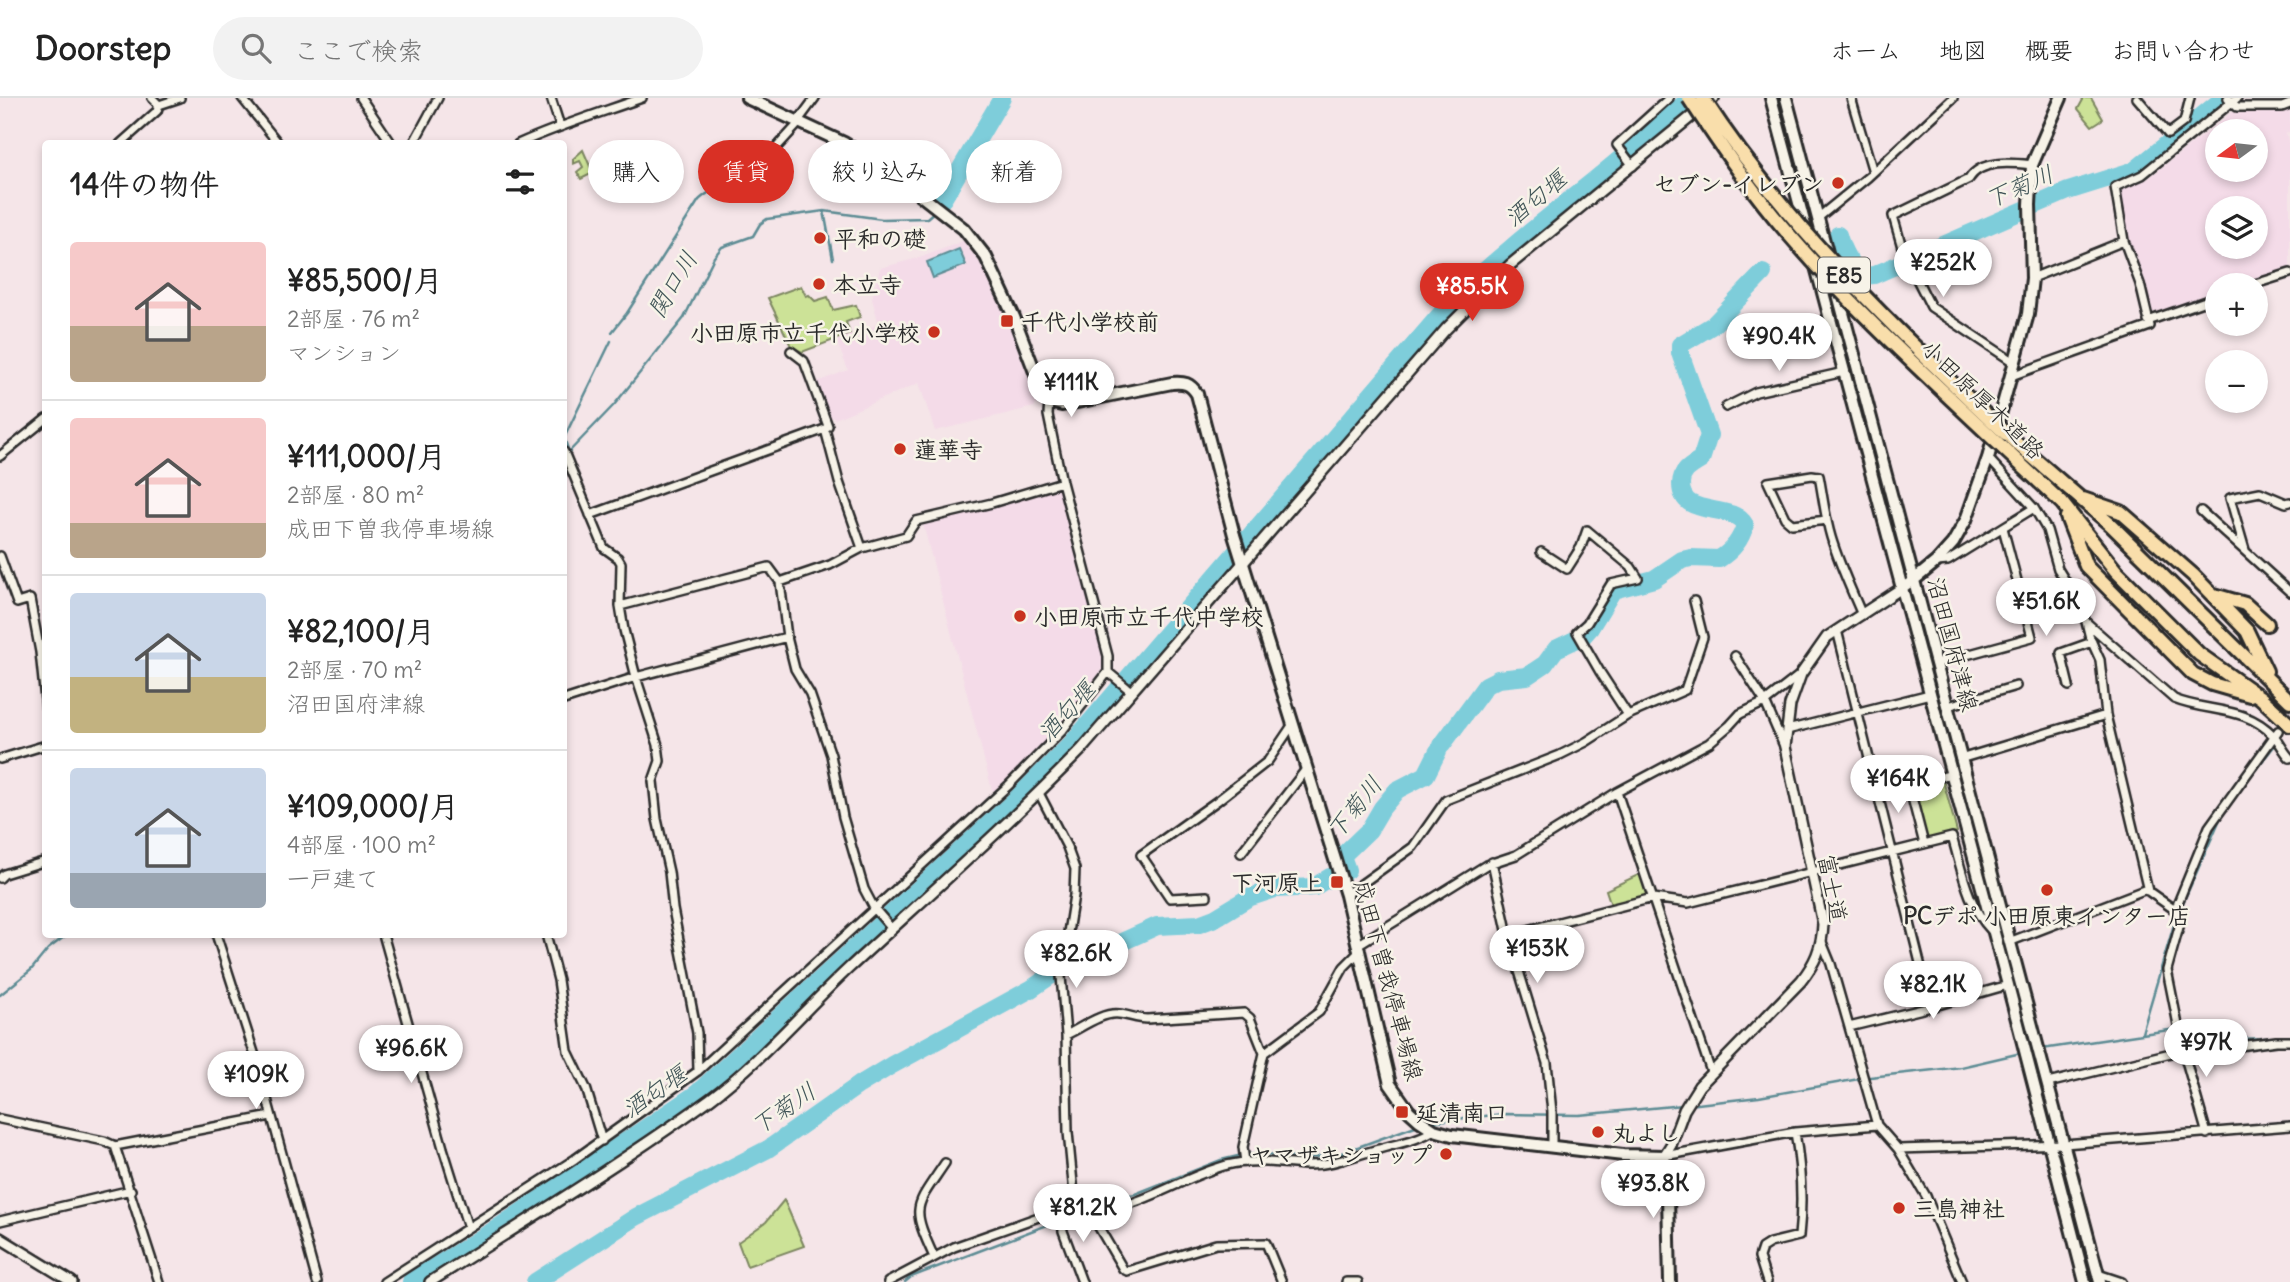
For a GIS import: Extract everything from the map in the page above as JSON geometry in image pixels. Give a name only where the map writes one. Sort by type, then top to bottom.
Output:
[{"type":"highway","name":"小田原厚木道路","points":[[1689,98],[1729,157],[1786,231],[1846,296],[2004,440],[2111,525],[2290,701]]},
{"type":"highway","name":"小田原厚木道路","points":[[1703,98],[1759,178],[1793,220],[2062,503],[2116,572],[2219,670],[2261,698],[2290,725]]},
{"type":"highway","name":"小田原厚木道路","points":[[2076,497],[2121,512],[2214,595],[2247,631],[2271,680]]},
{"type":"highway","name":"小田原厚木道路","points":[[2062,503],[2086,566],[2193,674],[2211,684],[2261,698]]},
{"type":"highway","points":[[2214,595],[2245,604],[2267,624]]},
{"type":"main road","points":[[747,98],[844,143],[896,176],[964,229],[986,257],[1049,402]]},
{"type":"main road","name":"沼田国府津線","points":[[1771,98],[2085,1282]]},
{"type":"main road","name":"沼田国府津線","points":[[1786,98],[2099,1278]]},
{"type":"main road","points":[[1914,580],[1953,543],[1966,520],[1988,458],[2028,314],[2032,278],[2032,164],[2061,98]]},
{"type":"main road","name":"成田下曽我停車場線","points":[[1049,402],[1062,405],[1184,382],[1191,385],[1198,394],[1234,535],[1346,895],[1390,1084],[1404,1105],[1434,1130],[1452,1135],[1623,1155],[1664,1156]]},
{"type":"main road","points":[[1664,1156],[1670,1282]]},
{"type":"street","points":[[152,98],[159,105]]},
{"type":"street","points":[[159,105],[180,98]]},
{"type":"street","points":[[242,98],[276,140]]},
{"type":"street","points":[[361,98],[389,140]]},
{"type":"street","points":[[415,140],[438,98]]},
{"type":"street","points":[[551,98],[560,126]]},
{"type":"street","points":[[527,140],[642,98]]},
{"type":"street","points":[[783,140],[815,98]]},
{"type":"street","points":[[1633,166],[1617,145],[1669,98]]},
{"type":"street","points":[[430,1282],[711,1098],[744,1070],[1040,793],[1081,750],[1446,329],[1482,292],[1510,265],[1714,98]]},
{"type":"street","points":[[1851,98],[1873,172]]},
{"type":"street","points":[[1819,217],[1873,172],[1953,98]]},
{"type":"street","points":[[2137,98],[2168,134],[2184,122],[2190,98]]},
{"type":"street","points":[[2011,376],[2150,326],[2140,284],[2124,241],[2115,187],[2143,175],[2231,99],[2237,107],[2286,105],[2289,98]]},
{"type":"street","points":[[125,140],[158,111],[159,105]]},
{"type":"street","points":[[2015,363],[1931,307],[1904,254],[1893,216],[1969,178],[1979,170],[1998,164],[2032,164]]},
{"type":"street","points":[[2032,278],[2124,241]]},
{"type":"street","points":[[2268,280],[2290,273]]},
{"type":"street","points":[[2148,321],[2205,301]]},
{"type":"street","points":[[791,351],[804,361],[828,426],[825,429],[839,482],[862,548]]},
{"type":"street","points":[[1726,407],[1756,392],[1844,372]]},
{"type":"street","points":[[1049,402],[1048,415],[1062,482],[1112,674],[1132,692]]},
{"type":"street","points":[[0,456],[42,422]]},
{"type":"street","points":[[590,515],[825,429]]},
{"type":"street","points":[[1988,458],[2035,508],[2047,530],[2058,569],[2079,603],[2102,670],[2106,715],[2148,891]]},
{"type":"street","points":[[567,461],[604,548],[621,563],[620,606],[635,677],[658,745],[660,761],[653,780],[657,818],[697,1033],[698,1071]]},
{"type":"street","points":[[1827,520],[1792,524],[1785,518],[1768,482],[1812,475],[1819,477],[1827,520],[1842,570],[1863,615]]},
{"type":"street","points":[[780,582],[830,565],[862,548],[906,536],[916,521],[992,503],[1062,482]]},
{"type":"street","points":[[2245,551],[2230,498],[2260,492],[2286,503],[2290,502]]},
{"type":"street","points":[[1936,562],[1948,561],[2035,508]]},
{"type":"street","points":[[2201,511],[2290,592]]},
{"type":"street","points":[[1937,663],[2032,637],[2003,528]]},
{"type":"street","points":[[1541,552],[1567,569],[1581,547],[1587,530],[1631,567],[1638,578],[1611,584],[1587,623],[1577,632],[1628,715]]},
{"type":"street","points":[[0,556],[17,603],[30,599],[42,658]]},
{"type":"street","points":[[620,606],[769,567],[780,582],[787,638],[795,669],[810,694],[831,755],[843,817],[864,889],[874,908],[892,929]]},
{"type":"street","name":"富士道","points":[[1877,1125],[1832,964],[1822,942],[1823,924],[1785,747],[1790,705],[1801,674],[1827,637],[1914,580]]},
{"type":"street","points":[[1346,895],[1413,847],[1446,800],[1560,755],[1587,742],[1628,715],[1685,690],[1703,637],[1694,601]]},
{"type":"street","points":[[2086,622],[2174,699],[2237,713],[2252,720],[2277,734],[2280,748],[2290,758]]},
{"type":"street","points":[[1837,630],[1931,1007]]},
{"type":"street","points":[[567,698],[635,677],[787,638]]},
{"type":"street","points":[[2069,686],[2061,653],[2092,642]]},
{"type":"street","points":[[1735,656],[1765,702],[1785,747]]},
{"type":"street","points":[[384,1282],[602,1141],[698,1071],[1008,786],[1062,731],[1112,674]]},
{"type":"street","points":[[1264,1054],[1319,1012],[1344,967],[1359,948],[1492,862],[1516,855],[1616,792],[1709,743],[1740,714],[1765,702],[1801,674]]},
{"type":"street","points":[[1948,706],[2016,686]]},
{"type":"street","points":[[1787,730],[1930,694]]},
{"type":"street","points":[[1961,759],[2106,715]]},
{"type":"street","points":[[1207,896],[1170,898],[1141,855],[1268,761],[1293,724]]},
{"type":"street","points":[[2175,910],[2209,827],[2277,734]]},
{"type":"street","points":[[0,759],[42,746]]},
{"type":"street","points":[[1241,853],[1307,768]]},
{"type":"street","points":[[1924,844],[1909,786],[1952,774]]},
{"type":"street","points":[[1616,792],[1711,1072]]},
{"type":"street","points":[[1040,793],[1075,869],[1074,895],[1061,976],[1066,1035],[1068,1132],[1075,1204],[1080,1211],[1090,1212],[1139,1201],[1216,1169],[1245,1162],[1306,1165],[1332,1163],[1419,1139],[1434,1130]]},
{"type":"street","points":[[1508,935],[1653,898],[1688,903],[1952,837],[1978,917],[1994,933]]},
{"type":"street","points":[[0,878],[4,874],[42,862]]},
{"type":"street","points":[[1492,862],[1508,935],[1546,1063],[1552,1115],[1552,1146]]},
{"type":"street","points":[[2009,942],[2144,890],[2175,910],[2181,920],[2168,970],[2183,1050],[2207,1134]]},
{"type":"street","points":[[217,938],[317,1282]]},
{"type":"street","points":[[384,938],[468,1228]]},
{"type":"street","points":[[547,938],[558,980],[568,1051],[586,1088],[602,1141]]},
{"type":"street","points":[[1664,1156],[1686,1106],[1711,1072],[1801,981],[1814,964],[1822,942]]},
{"type":"street","points":[[1849,1027],[2008,985]]},
{"type":"street","points":[[1066,1035],[1108,1015],[1147,1019],[1244,1013],[1250,1018],[1264,1054],[1244,1153],[1245,1162]]},
{"type":"street","points":[[2049,1083],[2183,1050],[2188,1053],[2290,1041]]},
{"type":"street","points":[[0,1119],[104,1141],[115,1146],[271,1116]]},
{"type":"street","points":[[1664,1156],[1795,1132],[1877,1125],[1898,1149],[1926,1196],[1962,1282]]},
{"type":"street","points":[[1898,1149],[2064,1144],[2290,1126]]},
{"type":"street","points":[[1767,1282],[1759,1257],[1762,1248],[1770,1243],[1799,1236],[1802,1209],[1795,1132]]},
{"type":"street","points":[[115,1146],[159,1282]]},
{"type":"street","points":[[934,1257],[919,1222],[918,1210],[923,1196],[945,1163]]},
{"type":"street","points":[[0,1222],[131,1190]]},
{"type":"street","points":[[888,1282],[954,1247],[1075,1204]]},
{"type":"street","points":[[1061,1210],[1063,1231],[1082,1282]]},
{"type":"street","points":[[1090,1212],[1123,1269],[1127,1271],[1216,1244],[1266,1243],[1282,1282]]},
{"type":"street","points":[[0,1238],[72,1282]]},
{"type":"street","points":[[2099,1278],[2122,1282]]},
{"type":"street","points":[[1346,1282],[1358,1282]]},
{"type":"shaded area","points":[[2290,108],[2290,132],[2286,133],[2290,148],[2290,271],[2268,277],[2268,273],[2205,273],[2205,298],[2157,315],[2152,312],[2130,243],[2120,191],[2122,187],[2149,178],[2205,133],[2205,182],[2268,182],[2268,119],[2223,119],[2232,112],[2281,111]]},
{"type":"shaded area","name":"小田原市立千代小学校","points":[[963,241],[982,266],[1004,313],[1003,317],[1008,323],[1038,402],[1034,407],[935,431],[919,383],[835,419],[828,415],[817,382],[848,370],[836,340],[879,324],[872,299],[880,268],[922,257]]},
{"type":"shaded area","name":"小田原市立千代中学校","points":[[1061,487],[1081,574],[1105,659],[1103,667],[1073,713],[1006,783],[992,790],[923,524]]},
{"type":"green space","points":[[2084,98],[2091,98],[2103,119],[2092,126],[2078,109]]},
{"type":"green space","points":[[583,150],[588,162],[588,176],[581,179],[577,172],[583,167],[580,161],[573,164],[573,159]]},
{"type":"green space","points":[[801,286],[806,296],[809,295],[815,301],[828,297],[833,310],[856,305],[860,317],[846,322],[850,334],[802,352],[791,346],[768,298]]},
{"type":"green space","points":[[1943,780],[1957,832],[1926,840],[1913,788]]},
{"type":"green space","points":[[1640,874],[1648,895],[1611,905],[1606,890]]},
{"type":"green space","points":[[784,1200],[804,1246],[747,1266],[738,1242],[766,1222]]},
{"type":"water","points":[[959,249],[966,265],[933,278],[927,262]]},
{"type":"waterway","name":"関口川","points":[[952,184],[1002,98]]},
{"type":"waterway","name":"酒匂堰","points":[[411,1282],[496,1229],[696,1094],[1016,799],[1072,743],[1451,302],[1509,249],[1631,150],[1690,98]]},
{"type":"waterway","name":"下菊川","points":[[1838,235],[1844,252],[1854,267],[1863,276],[1874,275],[2068,191],[2135,170],[2224,98]]},
{"type":"waterway","points":[[612,332],[698,202]]},
{"type":"waterway","points":[[824,211],[833,259]]},
{"type":"waterway","name":"関口川","points":[[567,454],[614,405],[684,318],[714,257],[722,247],[753,236],[760,224],[767,219],[824,211],[882,219],[927,218],[935,211]]},
{"type":"waterway","name":"下菊川","points":[[1583,636],[1613,590],[1654,579],[1682,560],[1719,559],[1732,549],[1741,536],[1745,525],[1739,518],[1698,506],[1683,495],[1683,476],[1687,469],[1701,460],[1709,435],[1680,353],[1680,345],[1713,325],[1763,273]]},
{"type":"waterway","points":[[567,432],[611,341]]},
{"type":"waterway","points":[[567,446],[569,452]]},
{"type":"waterway","name":"下菊川","points":[[1442,745],[1486,685],[1498,679],[1527,676],[1545,664],[1556,649],[1577,639]]},
{"type":"waterway","points":[[2239,791],[2275,745]]},
{"type":"waterway","name":"下菊川","points":[[1347,870],[1342,856],[1369,830],[1397,790],[1426,775],[1438,751]]},
{"type":"waterway","points":[[2142,1033],[2175,921],[2221,817]]},
{"type":"waterway","name":"下菊川","points":[[1069,966],[1157,926],[1199,924],[1215,918],[1248,898],[1275,889],[1314,887],[1330,877]]},
{"type":"waterway","name":"関口川","points":[[0,995],[31,970],[48,949],[63,938]]},
{"type":"waterway","name":"下菊川","points":[[535,1282],[636,1217],[768,1149],[859,1085],[1031,989],[1056,972]]},
{"type":"waterway","points":[[2042,1049],[2176,1029],[2190,1029],[2240,1039],[2290,1037]]},
{"type":"waterway","points":[[1689,1105],[1759,1097],[1870,1077],[1961,1067],[2021,1053]]},
{"type":"waterway","points":[[1428,1122],[1504,1114],[1579,1115],[1683,1105]]},
{"type":"waterway","points":[[1086,1204],[1135,1194],[1221,1160],[1242,1155],[1266,1154],[1306,1158],[1336,1155],[1418,1125]]},
{"type":"waterway","points":[[905,1282],[911,1277],[1055,1222]]},
{"type":"tunnel","points":[[2283,721],[2290,710]]},
{"type":"place","name":"セブン-イレブン","points":[[1838,183]]},
{"type":"place","name":"平和の礎","points":[[820,238]]},
{"type":"place","name":"本立寺","points":[[819,284]]},
{"type":"place","name":"千代小学校前","points":[[1007,321]]},
{"type":"place","name":"小田原市立千代小学校","points":[[934,332]]},
{"type":"place","name":"蓮華寺","points":[[900,449]]},
{"type":"place","name":"小田原市立千代中学校","points":[[1020,616]]},
{"type":"place","name":"下河原上","points":[[1337,882]]},
{"type":"place","name":"PCデポ 小田原東インター店","points":[[2047,890]]},
{"type":"place","name":"延清南口","points":[[1402,1112]]},
{"type":"place","name":"丸よし","points":[[1598,1132]]},
{"type":"place","name":"ヤマザキショップ","points":[[1446,1154]]},
{"type":"place","name":"三島神社","points":[[1899,1208]]}]
